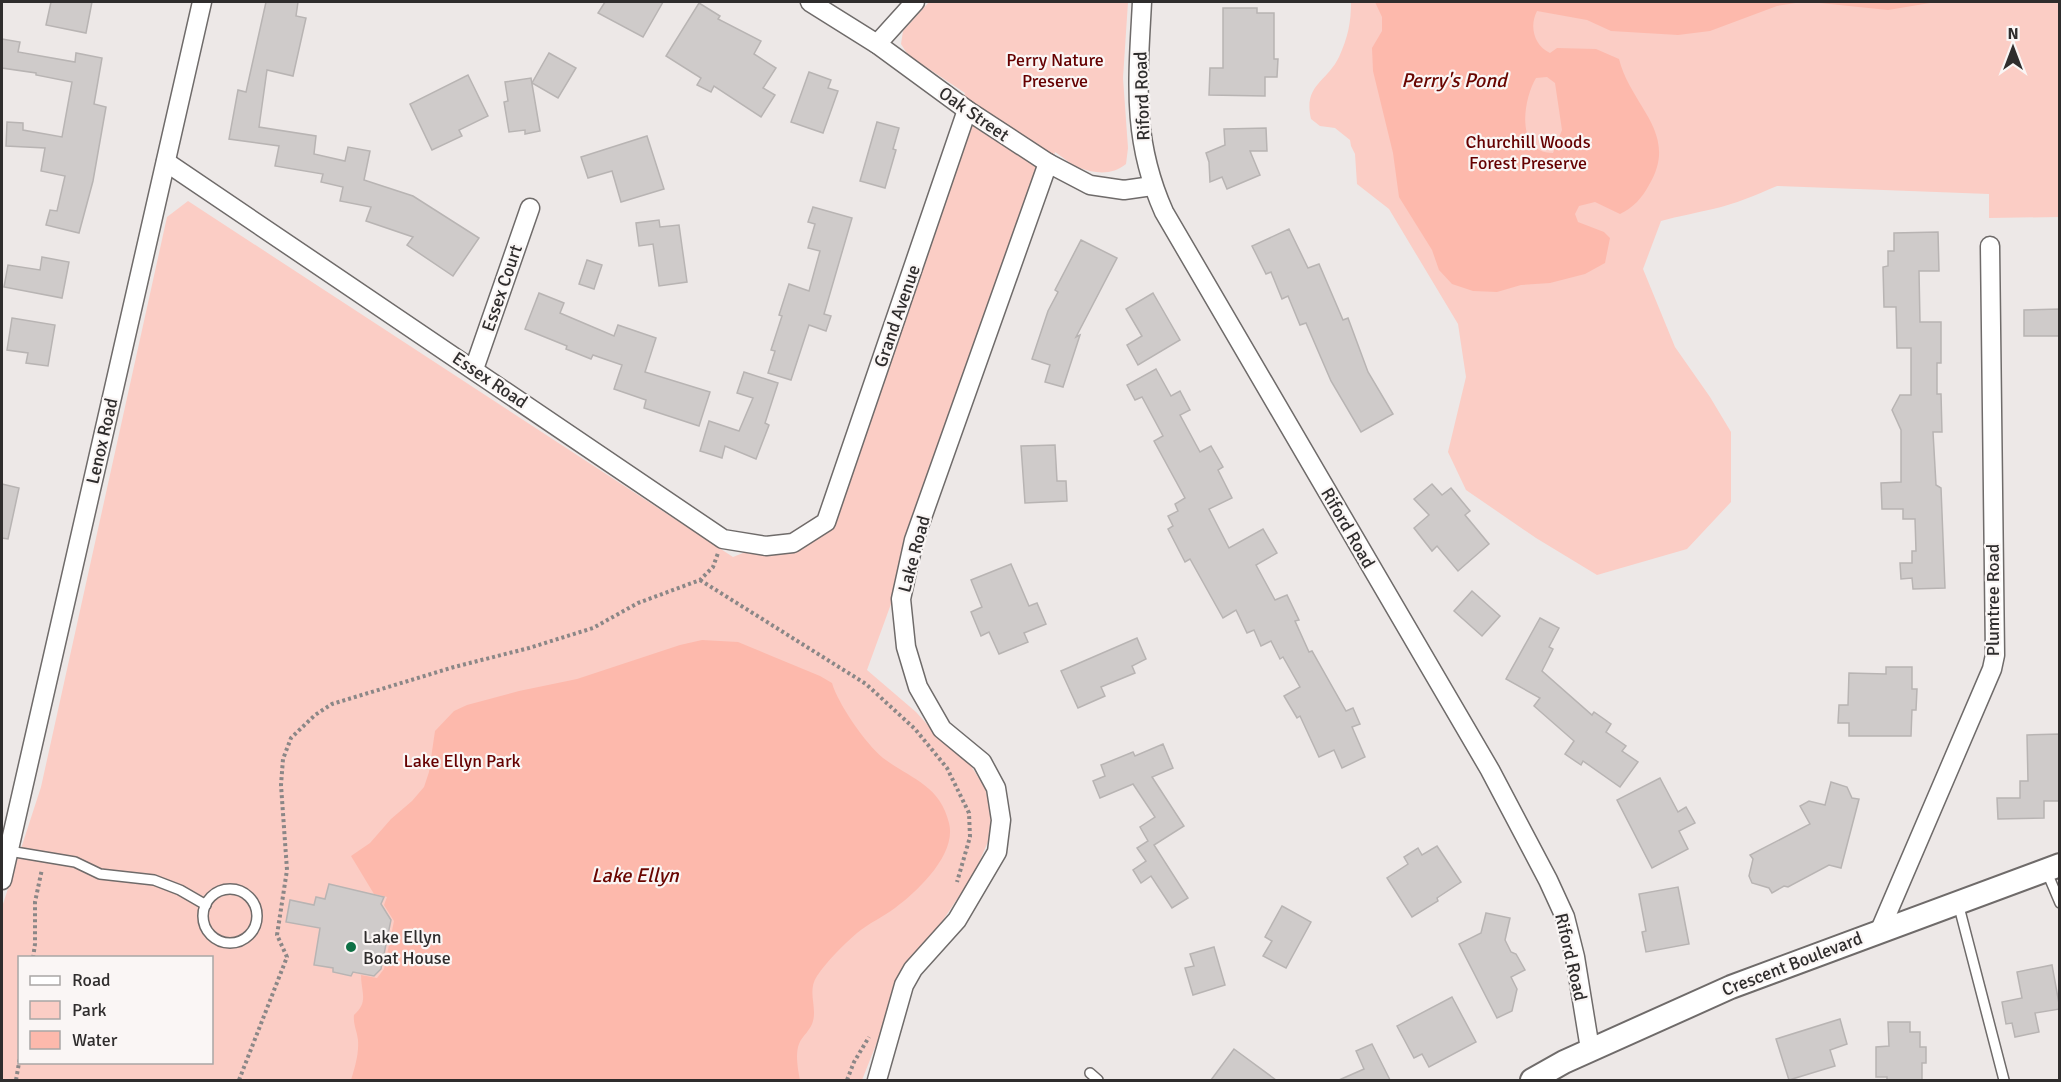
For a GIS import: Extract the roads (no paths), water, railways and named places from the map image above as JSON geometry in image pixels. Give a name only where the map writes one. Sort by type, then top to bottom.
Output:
[{"type":"street","name":"Lenox Road","points":[[2,880],[5,851],[202,2]]},
{"type":"street","name":"Oak Street","points":[[810,2],[877,44],[967,110],[1048,163],[1090,185],[1124,190],[1152,186]]},
{"type":"street","points":[[877,44],[915,2]]},
{"type":"street","name":"Riford Road","points":[[1142,2],[1138,85],[1139,127],[1152,186],[1164,212],[1490,770],[1548,880],[1565,917],[1575,957],[1590,1050]]},
{"type":"street","name":"Grand Avenue","points":[[826,522],[967,110]]},
{"type":"street","name":"Essex Road","points":[[166,162],[723,538],[766,546],[793,543],[826,522]]},
{"type":"street","name":"Lake Road","points":[[877,1080],[904,985],[913,969],[957,920],[997,852],[1001,820],[996,788],[982,762],[942,729],[918,687],[906,646],[901,598],[914,540],[1048,163]]},
{"type":"street","name":"Essex Court","points":[[474,369],[530,208]]},
{"type":"street","name":"Plumtree Road","points":[[1880,930],[1992,669],[1995,655],[1990,246]]},
{"type":"street","name":"Crescent Boulevard","points":[[1532,1080],[1560,1071],[1590,1050],[1731,987],[1880,930],[2053,868]]},
{"type":"lane","points":[[5,851],[75,862],[100,874],[154,880],[180,890],[206,905]]},
{"type":"lane","points":[[2053,868],[2060,903]]},
{"type":"lane","points":[[224,890],[241,891],[253,902],[257,918],[255,926],[242,940],[224,942],[209,932],[204,914],[206,905],[210,898],[224,890]]},
{"type":"lane","points":[[1958,902],[2004,1080]]},
{"type":"lane","points":[[1090,1073],[1098,1080]]},
{"type":"water","name":"Perry's Pond","points":[[1375,2],[1802,2],[1777,6],[1710,31],[1678,35],[1611,31],[1587,20],[1537,11],[1533,23],[1534,35],[1540,46],[1550,53],[1557,48],[1596,49],[1619,59],[1625,76],[1656,135],[1659,150],[1657,167],[1640,198],[1620,214],[1595,202],[1579,206],[1575,214],[1578,222],[1604,232],[1610,238],[1605,263],[1585,274],[1550,283],[1521,285],[1497,292],[1473,291],[1452,284],[1439,270],[1432,250],[1399,197],[1393,153],[1373,71],[1372,48],[1382,31],[1382,17]],"holes":[[[1547,77],[1555,83],[1562,130],[1553,153],[1541,151],[1532,144],[1525,124],[1528,99],[1536,78]]]},
{"type":"water","points":[[1810,2],[1936,2],[1888,10]]},
{"type":"water","name":"Lake Ellyn","points":[[702,640],[738,642],[832,683],[846,712],[869,743],[883,758],[932,791],[945,810],[949,823],[950,835],[947,847],[934,871],[895,908],[857,933],[817,976],[812,993],[813,1021],[798,1048],[797,1062],[800,1080],[351,1080],[358,1045],[354,1015],[363,1001],[361,975],[377,978],[384,969],[394,921],[384,905],[387,897],[374,894],[351,856],[370,843],[424,787],[429,772],[435,731],[454,711],[467,705],[577,679]]},
{"type":"place","name":"Lake Ellyn Boat House","points":[[351,947]]},
{"type":"park label","name":"Perry Nature Preserve","points":[[1055,70]]},
{"type":"park label","name":"Churchill Woods Forest Preserve","points":[[1528,152]]},
{"type":"park label","name":"Lake Ellyn Park","points":[[462,761]]}]
